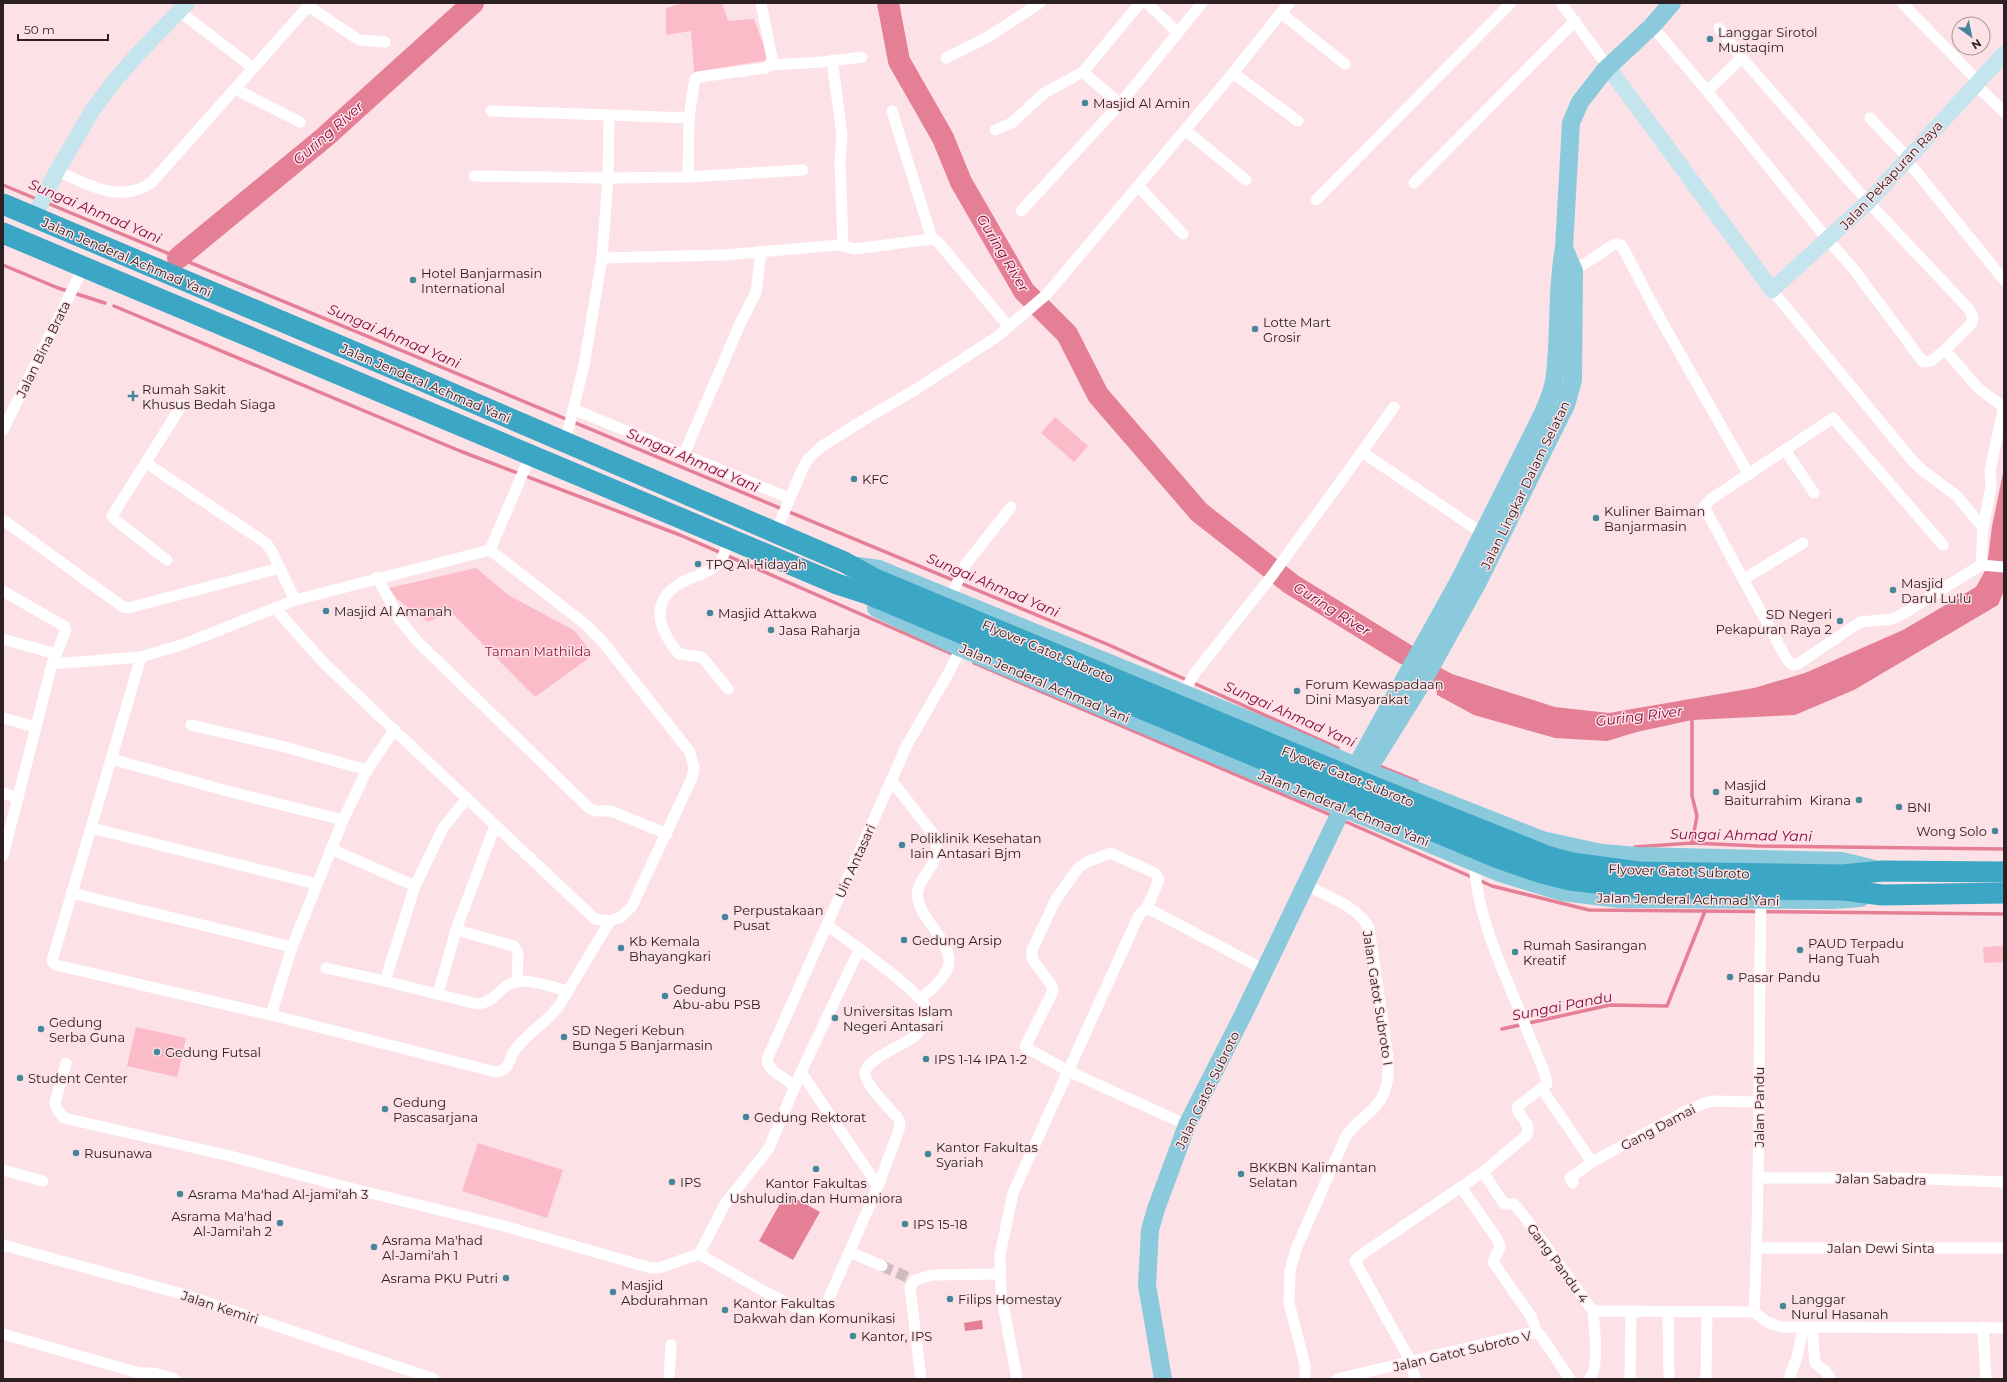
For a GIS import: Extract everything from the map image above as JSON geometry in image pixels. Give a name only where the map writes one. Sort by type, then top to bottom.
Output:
[{"type":"highway","name":"Jalan Jenderal Achmad Yani","points":[[3,204],[37,212],[195,286],[564,443],[778,527],[848,564],[872,586]]},
{"type":"highway","name":"Jalan Jenderal Achmad Yani","points":[[3,233],[80,275],[186,310],[727,544],[837,584],[872,586]]},
{"type":"highway","points":[[186,310],[195,286]]},
{"type":"highway","points":[[211,321],[222,297]]},
{"type":"highway","name":"Flyover Gatot Subroto","points":[[872,586],[1498,858],[1542,873],[1570,880],[1638,888],[1843,882]]},
{"type":"highway","name":"Jalan Jenderal Achmad Yani","points":[[1843,882],[1883,870],[1999,872]]},
{"type":"highway","points":[[1999,872],[1999,893]]},
{"type":"highway","name":"Jalan Jenderal Achmad Yani","points":[[1843,882],[1882,895],[1999,893]]},
{"type":"main road","points":[[1567,271],[1564,248],[1571,123],[1580,102],[1608,66],[1652,26],[1672,3]]},
{"type":"main road","name":"Jalan Lingkar Dalam Selatan","points":[[1427,656],[1482,533],[1542,415],[1551,393],[1555,375],[1567,271]]},
{"type":"main road","name":"Jalan Lingkar Dalam Selatan","points":[[1340,815],[1368,760],[1427,656],[1477,584],[1566,405],[1573,380],[1567,271]]},
{"type":"main road","name":"Jalan Jenderal Achmad Yani","points":[[848,564],[879,569],[1185,689],[1284,734],[1368,760],[1447,803],[1542,840],[1602,853],[1638,856],[1842,862],[1883,870]]},
{"type":"main road","name":"Jalan Jenderal Achmad Yani","points":[[837,584],[865,602],[959,651],[1266,776],[1340,815],[1427,841],[1474,867],[1500,872],[1562,892],[1620,900],[1761,908],[1882,895]]},
{"type":"main road","points":[[1266,776],[1295,774],[1302,766],[1302,756],[1284,734]]},
{"type":"main road","points":[[1427,841],[1400,822],[1396,816],[1395,807],[1405,799],[1447,803]]},
{"type":"main road","name":"Jalan Gatot Subroto","points":[[1163,1379],[1147,1285],[1150,1230],[1156,1209],[1187,1125],[1265,970],[1340,815]]},
{"type":"street","points":[[761,3],[772,58],[770,65]]},
{"type":"street","points":[[946,58],[981,41],[1040,3]]},
{"type":"street","points":[[995,130],[1012,123],[1044,93],[1083,72],[1140,3]]},
{"type":"street","points":[[1147,3],[1178,33]]},
{"type":"street","points":[[1021,211],[1120,104],[1202,3]]},
{"type":"street","points":[[778,527],[788,500],[808,460],[821,448],[857,424],[918,388],[1009,328],[1047,294],[1233,73],[1289,3]]},
{"type":"street","points":[[1316,200],[1511,3]]},
{"type":"street","points":[[1561,3],[1772,290],[1911,459],[1923,471],[1957,496],[1983,528]]},
{"type":"street","points":[[1902,3],[2004,112]]},
{"type":"street","points":[[57,171],[97,189],[124,193],[142,189],[152,182],[235,89],[252,67],[309,5],[359,40],[385,42]]},
{"type":"street","points":[[37,212],[57,171],[92,111],[116,79],[183,7],[252,67]]},
{"type":"street","points":[[1281,13],[1345,64]]},
{"type":"street","points":[[1414,183],[1575,22]]},
{"type":"street","points":[[1652,26],[1707,90],[1828,240],[1866,284],[1923,362],[1931,361],[1972,323],[1971,313],[1868,202],[1742,58],[1719,28]]},
{"type":"street","name":"Jalan Pekapuran Raya","points":[[1772,290],[1868,202],[1906,158],[2004,54]]},
{"type":"street","points":[[688,177],[689,118],[695,79],[699,77],[766,68],[770,65],[862,56]]},
{"type":"street","points":[[1707,90],[1742,58]]},
{"type":"street","points":[[832,60],[842,135],[840,160],[843,245]]},
{"type":"street","points":[[1083,72],[1120,104]]},
{"type":"street","points":[[1233,73],[1298,121]]},
{"type":"street","points":[[235,89],[300,122]]},
{"type":"street","points":[[492,110],[689,118]]},
{"type":"street","points":[[892,111],[932,239]]},
{"type":"street","points":[[564,443],[584,365],[602,258],[608,178],[609,115]]},
{"type":"street","points":[[1870,118],[1906,158],[2004,280]]},
{"type":"street","points":[[1185,130],[1246,180]]},
{"type":"street","points":[[474,176],[608,178],[688,177],[804,170]]},
{"type":"street","points":[[1138,186],[1183,234]]},
{"type":"street","points":[[602,258],[724,255],[843,245],[854,249],[932,239],[938,242],[1009,328]]},
{"type":"street","points":[[1567,271],[1613,245],[1618,244],[1622,246],[1657,313],[1749,475]]},
{"type":"street","points":[[684,454],[740,324],[756,292],[761,251]]},
{"type":"street","name":"Jalan Bina Brata","points":[[3,430],[80,275]]},
{"type":"street","points":[[1944,350],[1978,389],[2004,406],[1992,463],[1991,486],[1983,528],[1985,565]]},
{"type":"street","points":[[167,560],[112,516],[182,405]]},
{"type":"street","points":[[1185,689],[1195,673],[1285,559],[1394,407]]},
{"type":"street","points":[[573,409],[684,454],[788,500]]},
{"type":"street","points":[[1943,545],[1906,504],[1835,419],[1831,419],[1711,499],[1704,507],[1786,658],[1789,663],[1795,665],[1860,622],[1898,617],[1985,565],[2004,567]]},
{"type":"street","points":[[1785,450],[1814,494]]},
{"type":"street","points":[[1362,452],[1482,533]]},
{"type":"street","points":[[490,550],[528,459]]},
{"type":"street","points":[[146,463],[266,543],[295,600]]},
{"type":"street","points":[[950,598],[966,564],[1011,507]]},
{"type":"street","points":[[3,520],[123,608],[128,608],[280,568]]},
{"type":"street","points":[[1744,579],[1803,543]]},
{"type":"street","points":[[727,544],[721,559],[705,572],[679,584],[666,595],[659,619],[670,643],[679,654],[702,657],[728,688]]},
{"type":"street","points":[[3,639],[54,659],[141,657],[184,644],[295,600],[490,550]]},
{"type":"street","points":[[275,608],[323,662],[495,826],[595,919],[610,921],[621,917],[632,906],[667,834],[692,778],[694,768],[690,752],[602,641],[585,624],[490,550]]},
{"type":"street","points":[[377,578],[400,620],[418,642],[589,808],[596,811],[611,810],[667,834]]},
{"type":"street","points":[[3,591],[64,626],[66,630],[54,659],[3,856]]},
{"type":"street","name":"Uin Antasari","points":[[795,1086],[772,1070],[767,1062],[768,1057],[907,745],[948,674],[959,651]]},
{"type":"street","points":[[141,657],[52,957],[52,961],[56,966],[271,1015],[496,1072],[502,1071],[506,1068],[513,1052],[550,1018],[610,921]]},
{"type":"street","points":[[3,718],[36,726]]},
{"type":"street","points":[[191,725],[285,747],[367,770]]},
{"type":"street","points":[[271,1015],[292,947],[343,820],[367,770],[394,730]]},
{"type":"street","points":[[111,759],[231,792],[343,820]]},
{"type":"street","points":[[891,780],[934,835],[938,845],[937,856],[920,886],[918,900],[946,950],[949,961],[947,972],[921,999]]},
{"type":"street","points":[[3,793],[18,798]]},
{"type":"street","points":[[385,981],[415,886],[443,828],[467,798]]},
{"type":"street","points":[[438,994],[456,930],[495,826]]},
{"type":"street","points":[[91,828],[317,884]]},
{"type":"street","points":[[332,849],[415,886]]},
{"type":"street","points":[[1017,1379],[1001,1293],[1000,1274],[1002,1238],[1013,1193],[1068,1071],[1138,917],[1146,910],[1159,880],[1159,876],[1110,853],[1078,868],[1055,901],[1031,954],[1032,959],[1052,986],[1053,991],[1025,1047],[1068,1071],[1187,1125]]},
{"type":"street","points":[[1415,1379],[1412,1362],[1355,1261],[1361,1255],[1483,1172],[1526,1136],[1529,1131],[1528,1126],[1517,1107],[1547,1084],[1527,1029],[1495,952],[1475,885],[1474,867]]},
{"type":"street","name":"Jalan Gatot Subroto I","points":[[1305,1379],[1304,1365],[1289,1303],[1290,1271],[1296,1249],[1346,1136],[1357,1122],[1374,1108],[1381,1099],[1389,1073],[1369,928],[1366,922],[1355,912],[1306,886]]},
{"type":"street","points":[[71,893],[292,947]]},
{"type":"street","name":"Jalan Pandu","points":[[1754,1312],[1757,1248],[1759,975],[1761,908]]},
{"type":"street","points":[[1146,910],[1153,911],[1265,970]]},
{"type":"street","points":[[699,1254],[767,1293],[809,1314],[818,1312],[826,1305],[878,1186],[899,1130],[900,1122],[869,1084],[864,1074],[867,1067],[872,1063],[912,1038],[923,1027],[926,1021],[926,1011],[921,999],[896,976],[827,925]]},
{"type":"street","points":[[456,930],[514,946],[518,954],[517,982]]},
{"type":"street","points":[[66,1062],[54,1103],[56,1109],[64,1118],[230,1156],[334,1184],[504,1226],[651,1268],[659,1268],[682,1262],[699,1254],[725,1204],[769,1148],[801,1072],[860,950]]},
{"type":"street","points":[[326,968],[477,1004],[484,1004],[491,1000],[505,987],[523,981],[568,991]]},
{"type":"street","points":[[801,1072],[878,1186]]},
{"type":"street","points":[[1542,1089],[1592,1162]]},
{"type":"street","name":"Gang Damai","points":[[1574,1183],[1570,1178],[1592,1162],[1688,1110],[1712,1101],[1759,1102]]},
{"type":"street","points":[[3,1170],[43,1180]]},
{"type":"street","name":"Gang Pandu 4","points":[[1483,1172],[1504,1204],[1514,1204],[1524,1216],[1593,1311]]},
{"type":"street","name":"Jalan Sabadra","points":[[1758,1178],[1900,1178],[2004,1182]]},
{"type":"street","points":[[1461,1187],[1497,1239],[1500,1247],[1493,1262],[1531,1316],[1539,1335],[1570,1379]]},
{"type":"street","name":"Jalan Kemiri","points":[[3,1245],[182,1294],[434,1379]]},
{"type":"street","name":"Jalan Dewi Sinta","points":[[1757,1248],[2004,1248]]},
{"type":"street","points":[[850,1252],[882,1266]]},
{"type":"street","points":[[921,1379],[910,1288],[911,1278],[932,1275],[1000,1274]]},
{"type":"street","points":[[1589,1379],[1594,1373],[1595,1354],[1593,1311],[1668,1313],[1754,1312],[1773,1325],[1781,1327],[2004,1328]]},
{"type":"street","points":[[1630,1379],[1631,1311]]},
{"type":"street","points":[[1668,1313],[1669,1379]]},
{"type":"street","points":[[1706,1379],[1707,1313]]},
{"type":"street","points":[[1789,1379],[1808,1328]]},
{"type":"street","points":[[1808,1328],[1815,1363],[1826,1372],[1830,1379]]},
{"type":"street","points":[[1983,1328],[1986,1379]]},
{"type":"street","points":[[3,1334],[139,1373],[175,1379]]},
{"type":"street","name":"Jalan Gatot Subroto V","points":[[1337,1379],[1523,1334],[1539,1335]]},
{"type":"street","points":[[669,1379],[671,1345]]},
{"type":"green space","points":[[683,3],[722,3],[728,21],[754,19],[769,60],[694,72],[691,31],[666,35],[666,8]]},
{"type":"green space","points":[[1055,417],[1088,446],[1074,462],[1041,433]]},
{"type":"green space","name":"Taman Mathilda","points":[[476,568],[510,596],[575,631],[593,655],[535,697],[450,611],[428,622],[397,599],[389,588]]},
{"type":"green space","points":[[2004,946],[2004,962],[1984,963],[1983,947]]},
{"type":"green space","name":"Gedung Futsal","points":[[136,1027],[186,1038],[177,1077],[127,1066]]},
{"type":"green space","points":[[478,1143],[563,1170],[547,1218],[462,1191]]},
{"type":"water","points":[[2004,452],[2004,591],[1998,605],[1854,690],[1795,715],[1692,720],[1637,732],[1607,741],[1555,738],[1474,715],[1437,695],[1436,687],[1377,647],[1381,636],[1452,674],[1555,707],[1609,713],[1754,688],[1805,673],[1903,630],[1976,587],[1987,567],[1992,526],[2003,473]]},
{"type":"water","points":[[786,1193],[820,1212],[793,1260],[759,1241]]},
{"type":"water","points":[[982,1320],[983,1329],[965,1331],[964,1323]]},
{"type":"waterway","name":"Guring River","points":[[178,258],[325,137],[473,3]]},
{"type":"waterway","name":"Guring River","points":[[888,3],[899,61],[943,138],[961,182],[1024,291],[1067,334],[1098,395],[1199,512],[1291,584],[1405,654]]},
{"type":"waterway","name":"Sungai Ahmad Yani","points":[[3,185],[39,200]]},
{"type":"waterway","name":"Sungai Ahmad Yani","points":[[47,203],[1109,645],[1338,748]]},
{"type":"waterway","name":"Sungai Ahmad Yani","points":[[3,265],[58,288],[105,303]]},
{"type":"waterway","name":"Sungai Ahmad Yani","points":[[114,306],[460,451],[680,535],[952,654]]},
{"type":"waterway","name":"Sungai Ahmad Yani","points":[[974,663],[1333,816]]},
{"type":"waterway","points":[[1692,715],[1692,796],[1697,816],[1692,843]]},
{"type":"waterway","name":"Sungai Ahmad Yani","points":[[1377,765],[1417,781]]},
{"type":"waterway","name":"Sungai Ahmad Yani","points":[[1342,820],[1492,886],[1589,910],[2004,914]]},
{"type":"waterway","name":"Sungai Ahmad Yani","points":[[1635,847],[1692,843],[1758,846],[2004,849]]},
{"type":"waterway","name":"Sungai Pandu","points":[[1502,1029],[1610,1005],[1667,1006],[1705,911]]},
{"type":"tunnel","points":[[882,1266],[907,1277]]},
{"type":"place","name":"Langgar Sirotol Mustaqim","points":[[1710,39]]},
{"type":"place","name":"Masjid Al Amin","points":[[1085,103]]},
{"type":"place","name":"Hotel Banjarmasin International","points":[[413,280]]},
{"type":"place","name":"Lotte Mart Grosir","points":[[1255,329]]},
{"type":"place","name":"Rumah Sakit Khusus Bedah Siaga","points":[[133,396]]},
{"type":"place","name":"KFC","points":[[854,479]]},
{"type":"place","name":"Kuliner Baiman Banjarmasin","points":[[1596,518]]},
{"type":"place","name":"TPQ Al Hidayah","points":[[698,564]]},
{"type":"place","name":"Masjid Darul Lu'lu","points":[[1893,590]]},
{"type":"place","name":"Masjid Al Amanah","points":[[326,611]]},
{"type":"place","name":"Masjid Attakwa","points":[[710,613]]},
{"type":"place","name":"SD Negeri Pekapuran Raya 2","points":[[1840,621]]},
{"type":"place","name":"Jasa Raharja","points":[[771,630]]},
{"type":"place","name":"Forum Kewaspadaan Dini Masyarakat","points":[[1297,691]]},
{"type":"place","name":"Masjid Baiturrahim","points":[[1716,792]]},
{"type":"place","name":"Kirana","points":[[1859,800]]},
{"type":"place","name":"BNI","points":[[1899,807]]},
{"type":"place","name":"Wong Solo","points":[[1995,831]]},
{"type":"place","name":"Poliklinik Kesehatan Iain Antasari Bjm","points":[[902,845]]},
{"type":"place","name":"Perpustakaan Pusat","points":[[725,917]]},
{"type":"place","name":"Gedung Arsip","points":[[904,940]]},
{"type":"place","name":"Kb Kemala Bhayangkari","points":[[621,948]]},
{"type":"place","name":"PAUD Terpadu Hang Tuah","points":[[1800,950]]},
{"type":"place","name":"Rumah Sasirangan Kreatif","points":[[1515,952]]},
{"type":"place","name":"Pasar Pandu","points":[[1730,977]]},
{"type":"place","name":"Gedung Abu-abu PSB","points":[[665,996]]},
{"type":"place","name":"Universitas Islam Negeri Antasari","points":[[835,1018]]},
{"type":"place","name":"Gedung Serba Guna","points":[[41,1029]]},
{"type":"place","name":"SD Negeri Kebun Bunga 5 Banjarmasin","points":[[564,1037]]},
{"type":"place","name":"Gedung Futsal","points":[[157,1052]]},
{"type":"place","name":"IPS 1-14 IPA 1-2","points":[[926,1059]]},
{"type":"place","name":"Student Center","points":[[20,1078]]},
{"type":"place","name":"Gedung Pascasarjana","points":[[385,1109]]},
{"type":"place","name":"Gedung Rektorat","points":[[746,1117]]},
{"type":"place","name":"Rusunawa","points":[[76,1153]]},
{"type":"place","name":"Kantor Fakultas Syariah","points":[[928,1154]]},
{"type":"place","name":"Kantor Fakultas Ushuludin dan Humaniora","points":[[816,1169]]},
{"type":"place","name":"BKKBN Kalimantan Selatan","points":[[1241,1174]]},
{"type":"place","name":"IPS","points":[[672,1182]]},
{"type":"place","name":"Asrama Ma'had Al-jami'ah 3","points":[[180,1194]]},
{"type":"place","name":"Asrama Ma'had Al-Jami'ah 2","points":[[280,1223]]},
{"type":"place","name":"IPS 15-18","points":[[905,1224]]},
{"type":"place","name":"Asrama Ma'had Al-Jami'ah 1","points":[[374,1247]]},
{"type":"place","name":"Asrama PKU Putri","points":[[506,1278]]},
{"type":"place","name":"Masjid Abdurahman","points":[[613,1292]]},
{"type":"place","name":"Filips Homestay","points":[[950,1299]]},
{"type":"place","name":"Langgar Nurul Hasanah","points":[[1783,1306]]},
{"type":"place","name":"Kantor Fakultas Dakwah dan Komunikasi","points":[[725,1310]]},
{"type":"place","name":"Kantor, IPS","points":[[853,1336]]}]
